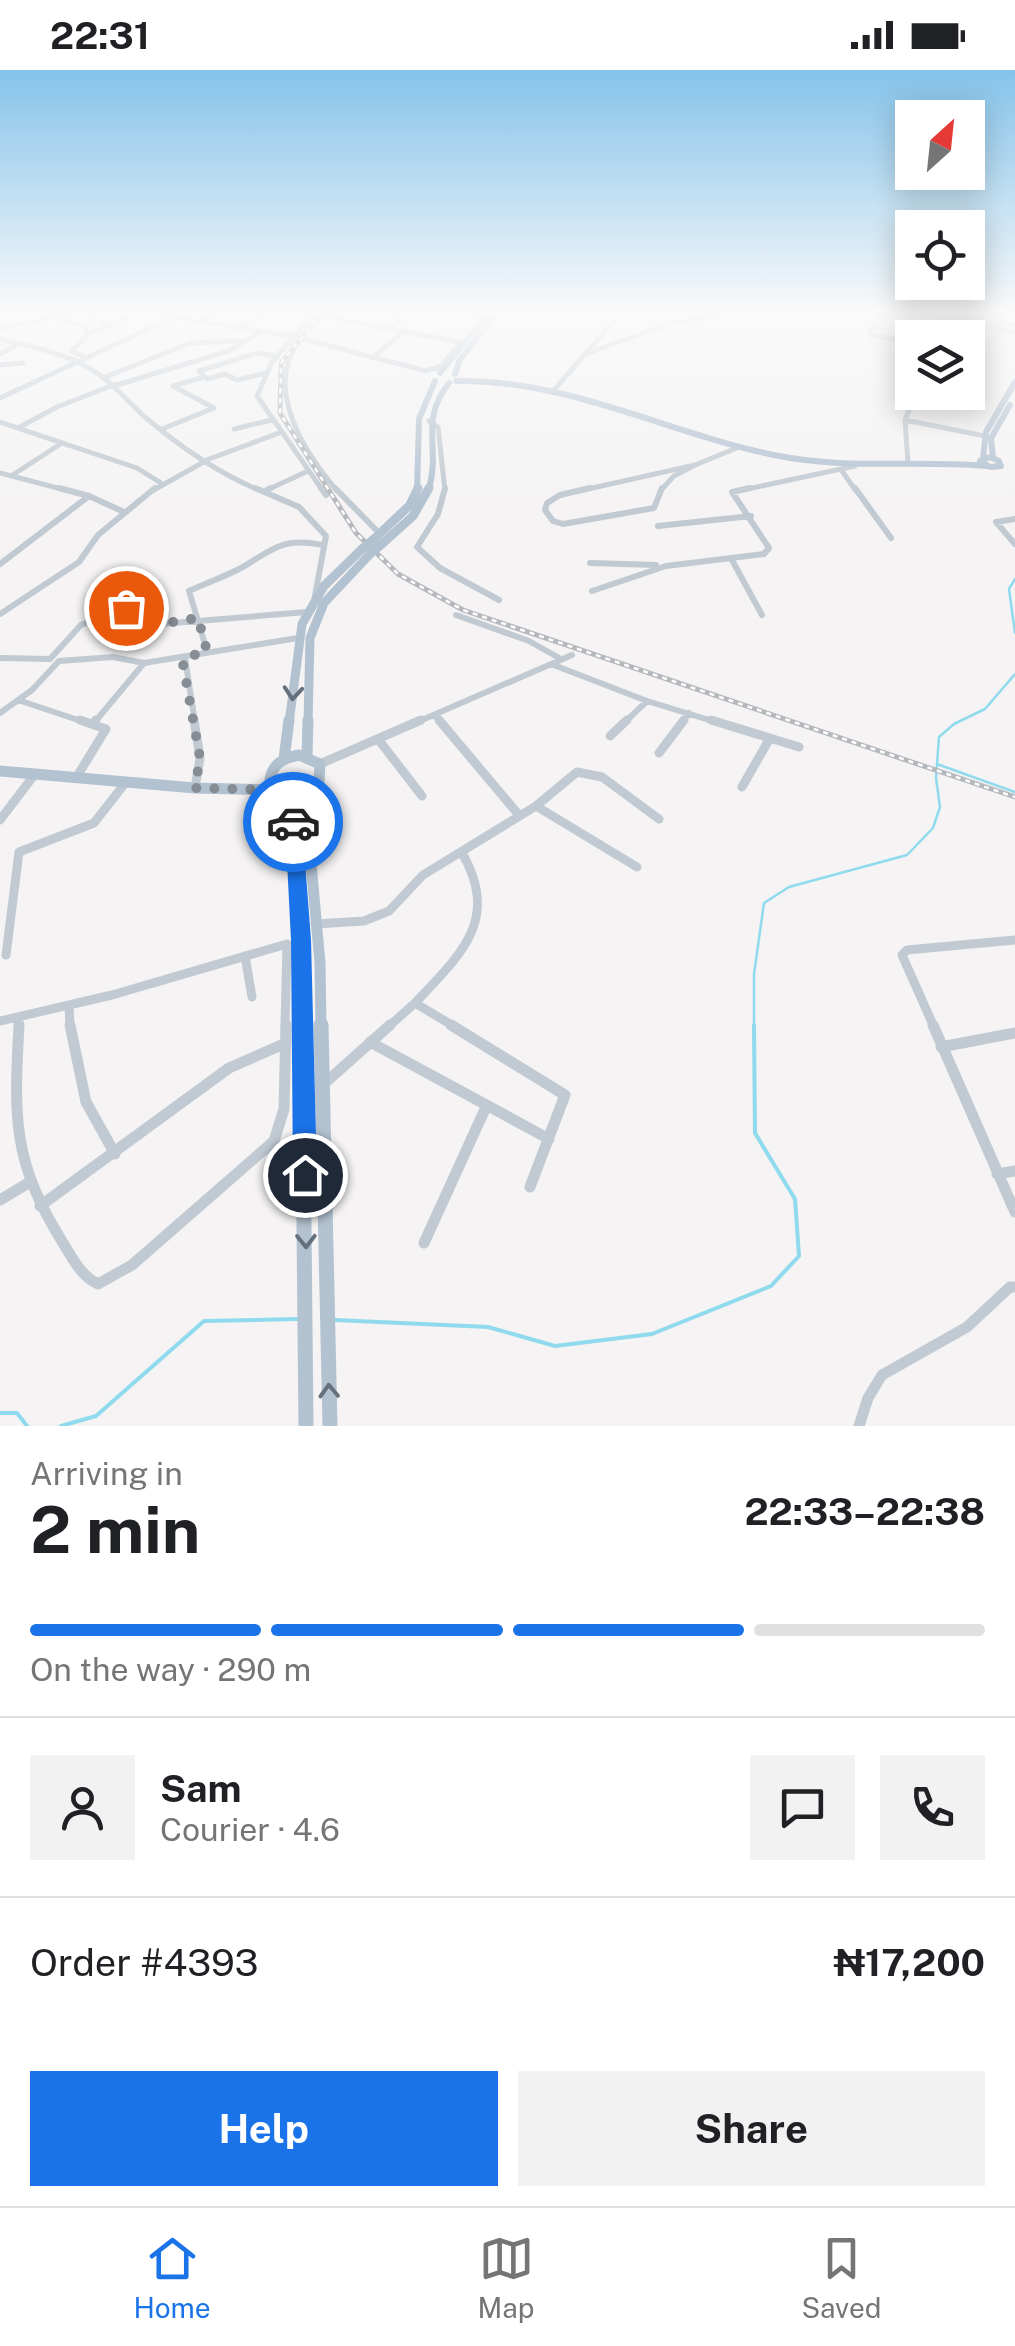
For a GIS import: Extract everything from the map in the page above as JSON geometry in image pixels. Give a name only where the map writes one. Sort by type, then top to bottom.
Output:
[{"type":"main road","points":[[284,759],[298,638],[307,612],[314,600],[410,505],[420,485],[419,419],[438,377],[551,386],[764,449],[842,461],[995,461]]},
{"type":"main road","points":[[379,539],[419,508],[431,484],[432,404],[454,378]]},
{"type":"main road","points":[[995,461],[985,436],[1015,382]]},
{"type":"main road","points":[[551,386],[739,448],[855,466],[995,461]]},
{"type":"main road","points":[[995,461],[992,438],[1015,397]]},
{"type":"main road","points":[[306,756],[310,638],[318,615],[334,590],[367,551]]},
{"type":"main road","points":[[237,788],[270,773],[284,759],[306,756],[320,764],[322,775],[309,790],[306,808],[320,963],[330,1426]]},
{"type":"main road","points":[[0,771],[195,788],[309,790]]},
{"type":"main road","points":[[270,773],[282,792],[294,942],[307,1293],[306,1426]]},
{"type":"street","points":[[0,398],[48,376]]},
{"type":"street","points":[[100,376],[116,385],[162,430],[235,479],[267,490],[326,532],[314,600]]},
{"type":"street","points":[[103,378],[107,376]]},
{"type":"street","points":[[18,428],[56,407],[144,376]]},
{"type":"street","points":[[162,430],[214,408],[173,386],[209,376]]},
{"type":"street","points":[[229,376],[236,380],[255,376]]},
{"type":"street","points":[[265,376],[257,396],[279,433],[326,495]]},
{"type":"street","points":[[285,376],[289,416],[331,482],[379,539]]},
{"type":"street","points":[[551,386],[560,376]]},
{"type":"street","points":[[551,386],[561,376]]},
{"type":"street","points":[[908,463],[905,420],[909,410]]},
{"type":"street","points":[[234,430],[272,420]]},
{"type":"street","points":[[905,420],[985,436]]},
{"type":"street","points":[[429,421],[438,428],[445,489],[440,512],[420,536],[417,547],[440,568],[499,600]]},
{"type":"street","points":[[1,423],[136,468],[160,483]]},
{"type":"street","points":[[0,614],[78,562],[98,535],[160,483],[209,459],[279,433]]},
{"type":"street","points":[[12,476],[63,443]]},
{"type":"street","points":[[695,464],[669,479],[654,508],[562,524],[554,522],[545,510],[546,503],[560,495],[695,464],[739,448]]},
{"type":"street","points":[[590,563],[666,566],[732,560],[768,551],[751,516],[732,492],[855,466]]},
{"type":"street","points":[[267,490],[308,471]]},
{"type":"street","points":[[842,471],[891,538]]},
{"type":"street","points":[[0,473],[89,496],[124,512]]},
{"type":"street","points":[[0,564],[89,496]]},
{"type":"street","points":[[658,526],[751,516]]},
{"type":"street","points":[[1015,518],[996,522],[1015,544]]},
{"type":"street","points":[[207,651],[189,591],[242,568],[260,552],[290,539],[322,545]]},
{"type":"street","points":[[732,560],[762,616]]},
{"type":"street","points":[[592,591],[666,566]]},
{"type":"street","points":[[0,599],[15,605]]},
{"type":"street","points":[[0,713],[18,700],[81,624],[122,608],[148,626],[198,618],[307,612]]},
{"type":"street","points":[[456,615],[528,641],[561,659]]},
{"type":"street","points":[[0,658],[100,661],[122,654],[144,663],[298,638]]},
{"type":"street","points":[[320,764],[572,655]]},
{"type":"street","points":[[185,658],[200,758],[195,788]]},
{"type":"street","points":[[93,724],[144,663]]},
{"type":"street","points":[[551,664],[646,701],[799,747]]},
{"type":"street","points":[[18,700],[106,729],[76,778]]},
{"type":"street","points":[[610,736],[646,701]]},
{"type":"street","points":[[659,753],[689,713]]},
{"type":"street","points":[[434,714],[518,814]]},
{"type":"street","points":[[742,788],[770,738]]},
{"type":"street","points":[[378,739],[422,796]]},
{"type":"street","points":[[315,924],[364,921],[388,911],[423,875],[536,806],[577,772],[602,777],[659,819]]},
{"type":"street","points":[[0,820],[35,774]]},
{"type":"street","points":[[6,955],[12,883],[24,846],[94,824],[126,782]]},
{"type":"street","points":[[536,806],[637,867]]},
{"type":"street","points":[[322,1086],[415,1003],[461,954],[469,939],[479,893],[477,879],[462,853]]},
{"type":"street","points":[[0,886],[12,883]]},
{"type":"street","points":[[1015,940],[904,952],[902,956],[1015,1212]]},
{"type":"street","points":[[0,1022],[18,1016],[69,1006],[294,942],[284,1110],[274,1141],[110,1280],[98,1284],[86,1278],[40,1206],[30,1182],[16,1124],[18,1016]]},
{"type":"street","points":[[245,956],[252,997]]},
{"type":"street","points":[[415,1003],[565,1095],[530,1187]]},
{"type":"street","points":[[69,1006],[71,1051],[80,1088],[100,1134],[116,1154]]},
{"type":"street","points":[[941,1047],[1015,1034]]},
{"type":"street","points":[[370,1042],[550,1139]]},
{"type":"street","points":[[40,1206],[229,1068],[286,1043]]},
{"type":"street","points":[[424,1243],[486,1107]]},
{"type":"street","points":[[998,1174],[1015,1171]]},
{"type":"street","points":[[0,1200],[30,1182]]},
{"type":"street","points":[[859,1426],[868,1398],[882,1376],[967,1327],[1010,1287],[1015,1287]]},
{"type":"waterway","points":[[1015,579],[1009,589],[1015,633]]},
{"type":"waterway","points":[[937,764],[939,737],[954,724],[985,709],[1015,674]]},
{"type":"waterway","points":[[754,1025],[754,974],[764,903],[789,887],[907,855],[933,828],[940,807],[937,764]]},
{"type":"waterway","points":[[937,764],[1015,792]]},
{"type":"waterway","points":[[335,1320],[488,1327],[555,1346],[652,1334],[771,1286],[799,1256],[795,1199],[755,1133],[754,1025]]},
{"type":"waterway","points":[[61,1426],[96,1416],[204,1321],[297,1319]]},
{"type":"waterway","points":[[0,1413],[17,1413],[27,1426]]},
{"type":"railway","points":[[281,376],[280,413],[356,533],[398,574],[463,610],[1015,797]]},
{"type":"way so far","points":[[126,608],[148,626],[198,618],[207,651],[185,658],[183,664],[200,758],[195,788],[276,790],[289,794],[293,822]]},
{"type":"route","points":[[293,822],[301,940],[305,1175]]}]
